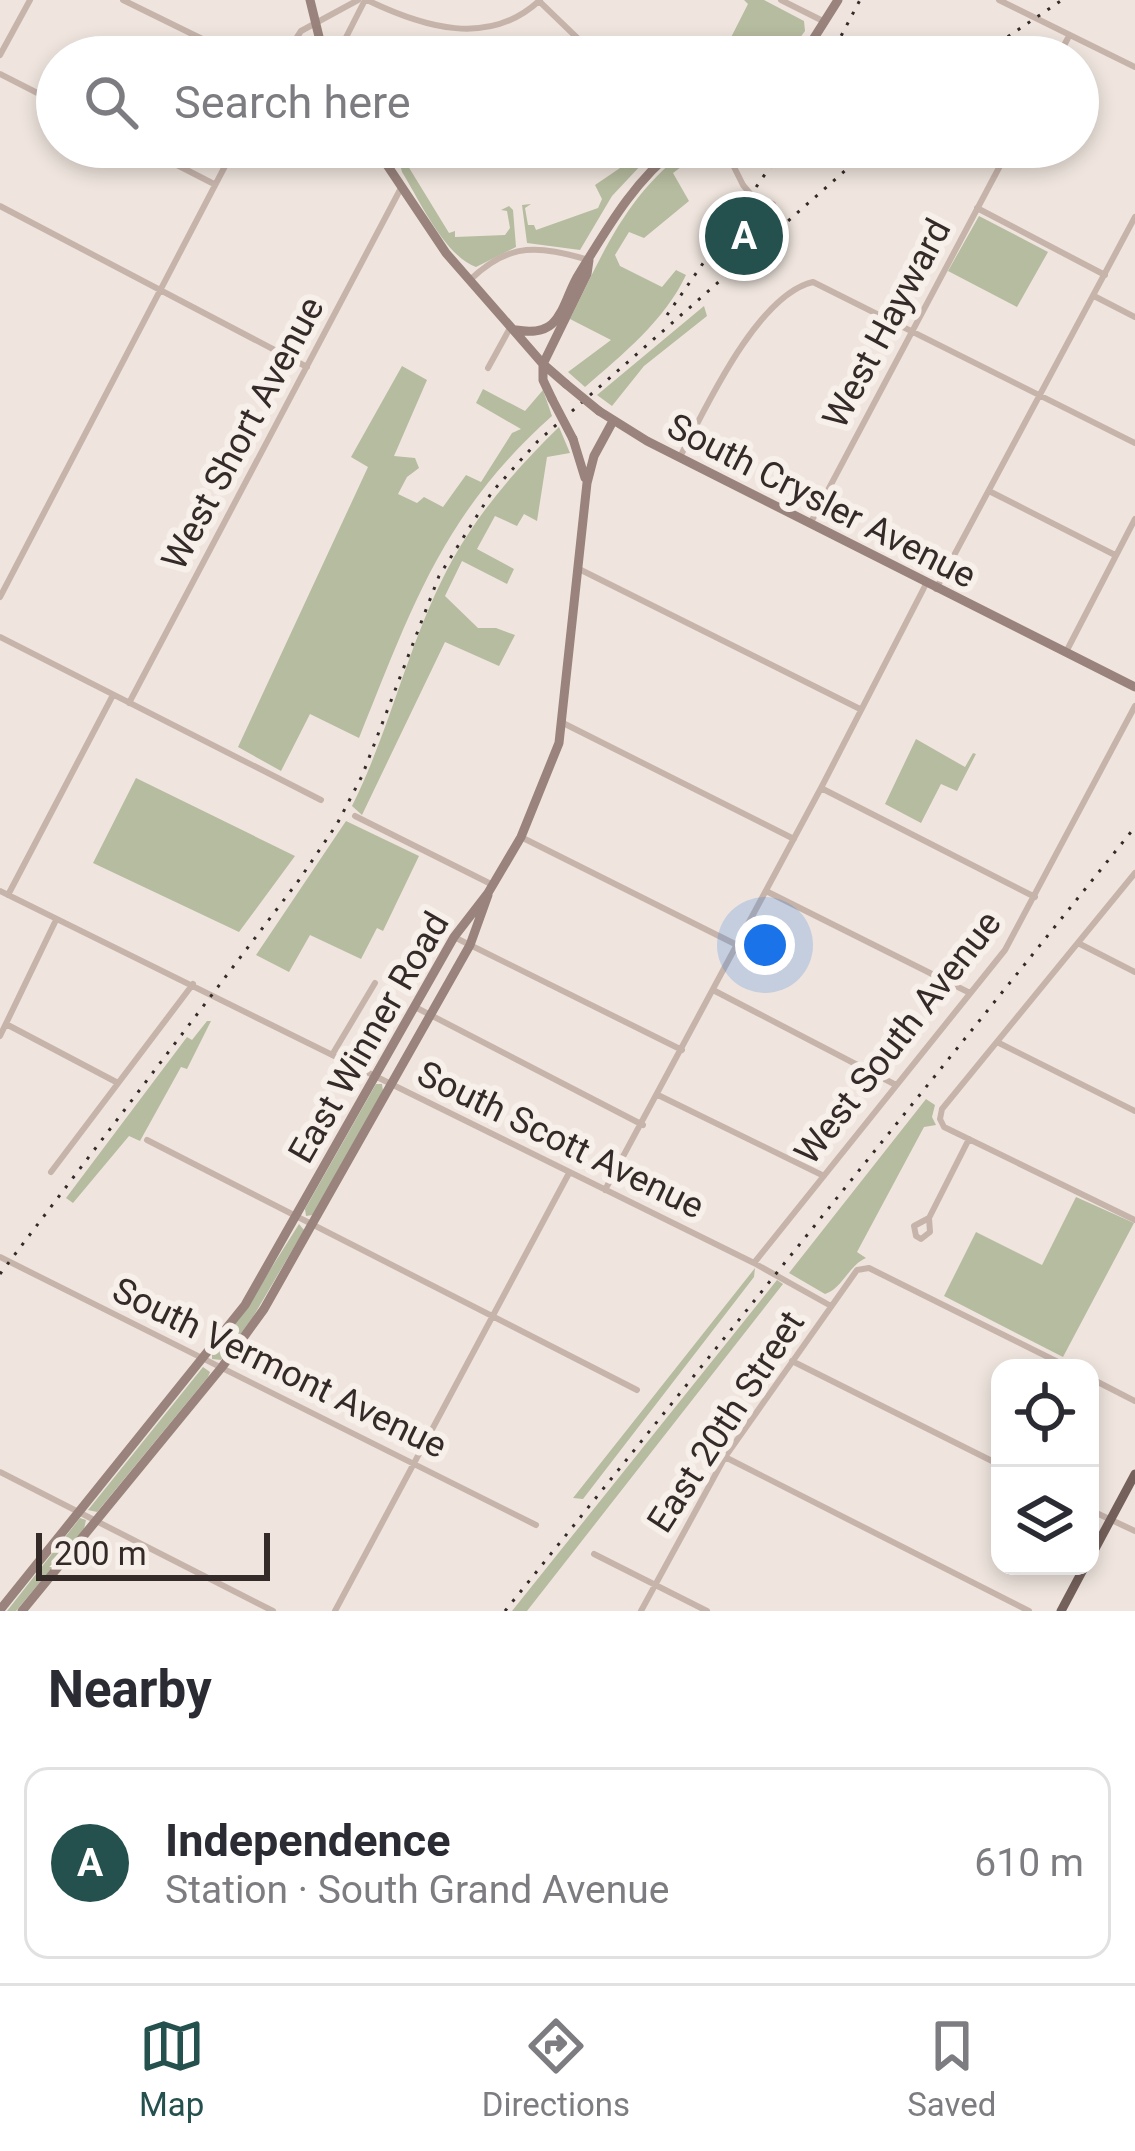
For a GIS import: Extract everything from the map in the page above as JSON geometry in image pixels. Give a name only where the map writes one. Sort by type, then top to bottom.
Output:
[{"type":"main road","points":[[1099,1542],[1135,1474]]},
{"type":"main road","points":[[1061,1611],[1080,1575]]},
{"type":"street","points":[[0,55],[30,0]]},
{"type":"street","points":[[123,0],[196,36]]},
{"type":"street","points":[[310,0],[317,36]]},
{"type":"street","points":[[346,36],[363,0]]},
{"type":"street","points":[[297,36],[313,22],[363,0],[402,17],[474,31],[501,26],[540,1],[575,36]]},
{"type":"street","points":[[781,0],[826,22]]},
{"type":"street","points":[[816,36],[838,0]]},
{"type":"street","points":[[999,0],[1069,36]]},
{"type":"street","points":[[1099,50],[1135,67]]},
{"type":"street","points":[[0,74],[36,92]]},
{"type":"street","points":[[182,168],[215,185]]},
{"type":"street","points":[[0,598],[224,168]]},
{"type":"street","name":"South Crysler Avenue","points":[[388,168],[446,253],[543,364],[613,421],[1135,687]]},
{"type":"street","points":[[587,483],[573,439],[543,380],[543,364],[555,322],[589,260],[628,196],[657,168]]},
{"type":"street","points":[[734,168],[757,198]]},
{"type":"street","name":"West Hayward","points":[[809,524],[999,168]]},
{"type":"street","name":"West Short Avenue","points":[[130,703],[401,188]]},
{"type":"street","points":[[0,206],[307,367]]},
{"type":"street","points":[[977,208],[1105,275]]},
{"type":"street","points":[[605,1191],[860,710],[989,491],[1135,217]]},
{"type":"street","points":[[470,280],[491,260],[521,249],[556,251],[589,260]]},
{"type":"street","points":[[543,364],[587,274],[589,260]]},
{"type":"street","points":[[680,457],[743,342],[804,284],[813,283],[1135,443]]},
{"type":"street","points":[[1094,296],[1135,317]]},
{"type":"street","points":[[488,368],[514,327],[538,331],[555,322]]},
{"type":"street","points":[[355,816],[490,889],[545,785],[563,723],[587,483],[594,456],[613,421]]},
{"type":"street","points":[[989,491],[1116,556]]},
{"type":"street","points":[[1066,652],[1135,519]]},
{"type":"street","points":[[579,569],[860,710]]},
{"type":"street","points":[[0,638],[321,800]]},
{"type":"street","points":[[4,893],[113,695]]},
{"type":"street","name":"West South Avenue","points":[[754,1263],[1005,950],[1135,706]]},
{"type":"street","points":[[563,723],[794,838]]},
{"type":"street","points":[[821,788],[1035,897]]},
{"type":"street","points":[[521,837],[737,944]]},
{"type":"street","points":[[1135,873],[942,1109],[940,1119],[944,1127],[1135,1220]]},
{"type":"street","name":"East Winner Road","points":[[0,1610],[245,1305],[454,937],[490,889]]},
{"type":"street","name":"East Winner Road","points":[[22,1611],[264,1309],[470,945],[490,889]]},
{"type":"street","points":[[766,891],[970,994]]},
{"type":"street","name":"South Scott Avenue","points":[[4,893],[754,1263],[831,1306]]},
{"type":"street","points":[[0,1036],[56,920]]},
{"type":"street","points":[[454,937],[682,1050]]},
{"type":"street","points":[[1078,944],[1135,972]]},
{"type":"street","points":[[332,1055],[375,983]]},
{"type":"street","points":[[51,1172],[193,984]]},
{"type":"street","points":[[713,991],[896,1085]]},
{"type":"street","points":[[415,1007],[643,1125]]},
{"type":"street","points":[[6,1024],[118,1083]]},
{"type":"street","points":[[997,1042],[1135,1112]]},
{"type":"street","points":[[658,1095],[824,1176]]},
{"type":"street","points":[[929,1218],[969,1139]]},
{"type":"street","points":[[147,1140],[637,1390]]},
{"type":"street","points":[[335,1611],[569,1174]]},
{"type":"street","name":"South Vermont Avenue","points":[[0,1257],[536,1525]]},
{"type":"street","name":"East 20th Street","points":[[641,1611],[725,1456],[857,1270],[863,1267],[1052,1359]]},
{"type":"street","points":[[792,1361],[991,1460]]},
{"type":"street","points":[[1099,1383],[1135,1401]]},
{"type":"street","points":[[725,1456],[1029,1611]]},
{"type":"street","points":[[0,1472],[273,1611]]},
{"type":"street","points":[[1099,1514],[1135,1531]]},
{"type":"street","points":[[594,1554],[707,1611]]},
{"type":"green space","points":[[744,0],[764,0],[804,21],[805,31],[801,36],[732,36],[748,4]]},
{"type":"green space","points":[[401,168],[409,168],[455,237],[505,235],[510,228],[507,211],[501,210],[509,206],[516,247],[476,267],[464,261],[434,226]]},
{"type":"green space","points":[[620,168],[638,168],[612,196],[580,250],[527,243],[522,205],[531,204],[525,208],[528,225],[536,230],[598,208],[602,199],[595,185]]},
{"type":"green space","points":[[666,168],[680,168],[673,173],[689,201],[644,238],[629,232],[615,255],[620,266],[662,287],[676,270],[686,275],[655,322],[585,387],[568,372],[611,340],[570,319],[606,247]]},
{"type":"green space","points":[[979,216],[1048,252],[1017,307],[948,271]]},
{"type":"green space","points":[[704,306],[707,316],[644,366],[612,406],[597,395]]},
{"type":"green space","points":[[402,366],[427,380],[394,456],[415,458],[419,468],[407,477],[398,494],[417,503],[424,497],[443,507],[466,475],[481,482],[512,433],[521,429],[476,403],[483,389],[525,411],[543,390],[552,416],[483,489],[434,564],[359,738],[310,714],[281,771],[238,747],[368,467],[351,457]]},
{"type":"green space","points":[[559,427],[570,453],[547,457],[537,521],[524,514],[517,526],[495,516],[477,549],[514,569],[507,584],[462,561],[445,596],[478,628],[515,635],[499,666],[445,642],[362,815],[352,806],[439,587],[489,505]]},
{"type":"green space","points":[[916,739],[965,767],[976,754],[957,791],[941,784],[921,823],[885,804]]},
{"type":"green space","points":[[136,778],[295,856],[239,932],[93,863]]},
{"type":"green space","points":[[346,821],[419,856],[383,931],[377,928],[361,959],[310,935],[289,972],[256,955]]},
{"type":"green space","points":[[211,1021],[187,1069],[181,1067],[140,1141],[129,1136],[73,1203],[66,1198],[187,1037],[192,1040]]},
{"type":"green space","points":[[376,1084],[382,1084],[383,1091],[313,1215],[306,1216],[305,1209]]},
{"type":"green space","points":[[926,1099],[935,1105],[936,1125],[924,1127],[857,1252],[866,1258],[825,1294],[789,1273]]},
{"type":"green space","points":[[1076,1197],[1134,1223],[1063,1357],[944,1296],[976,1232],[1042,1265]]},
{"type":"green space","points":[[299,1224],[304,1230],[253,1317],[221,1360],[212,1359],[212,1353]]},
{"type":"green space","points":[[755,1268],[754,1277],[583,1499],[573,1498]]},
{"type":"green space","points":[[777,1280],[783,1284],[527,1611],[512,1611]]},
{"type":"green space","points":[[203,1367],[210,1372],[208,1377],[97,1512],[88,1510]]},
{"type":"green space","points":[[80,1518],[86,1520],[84,1529],[16,1611],[7,1611]]},
{"type":"railway","points":[[841,36],[860,0]]},
{"type":"railway","points":[[1009,36],[1062,0]]},
{"type":"railway","points":[[667,315],[769,168]]},
{"type":"railway","points":[[0,1274],[337,824],[362,776],[439,576],[492,492],[538,441],[848,168]]},
{"type":"railway","points":[[505,1611],[1135,827]]},
{"type":"place","name":"Independence","points":[[744,236]]}]
